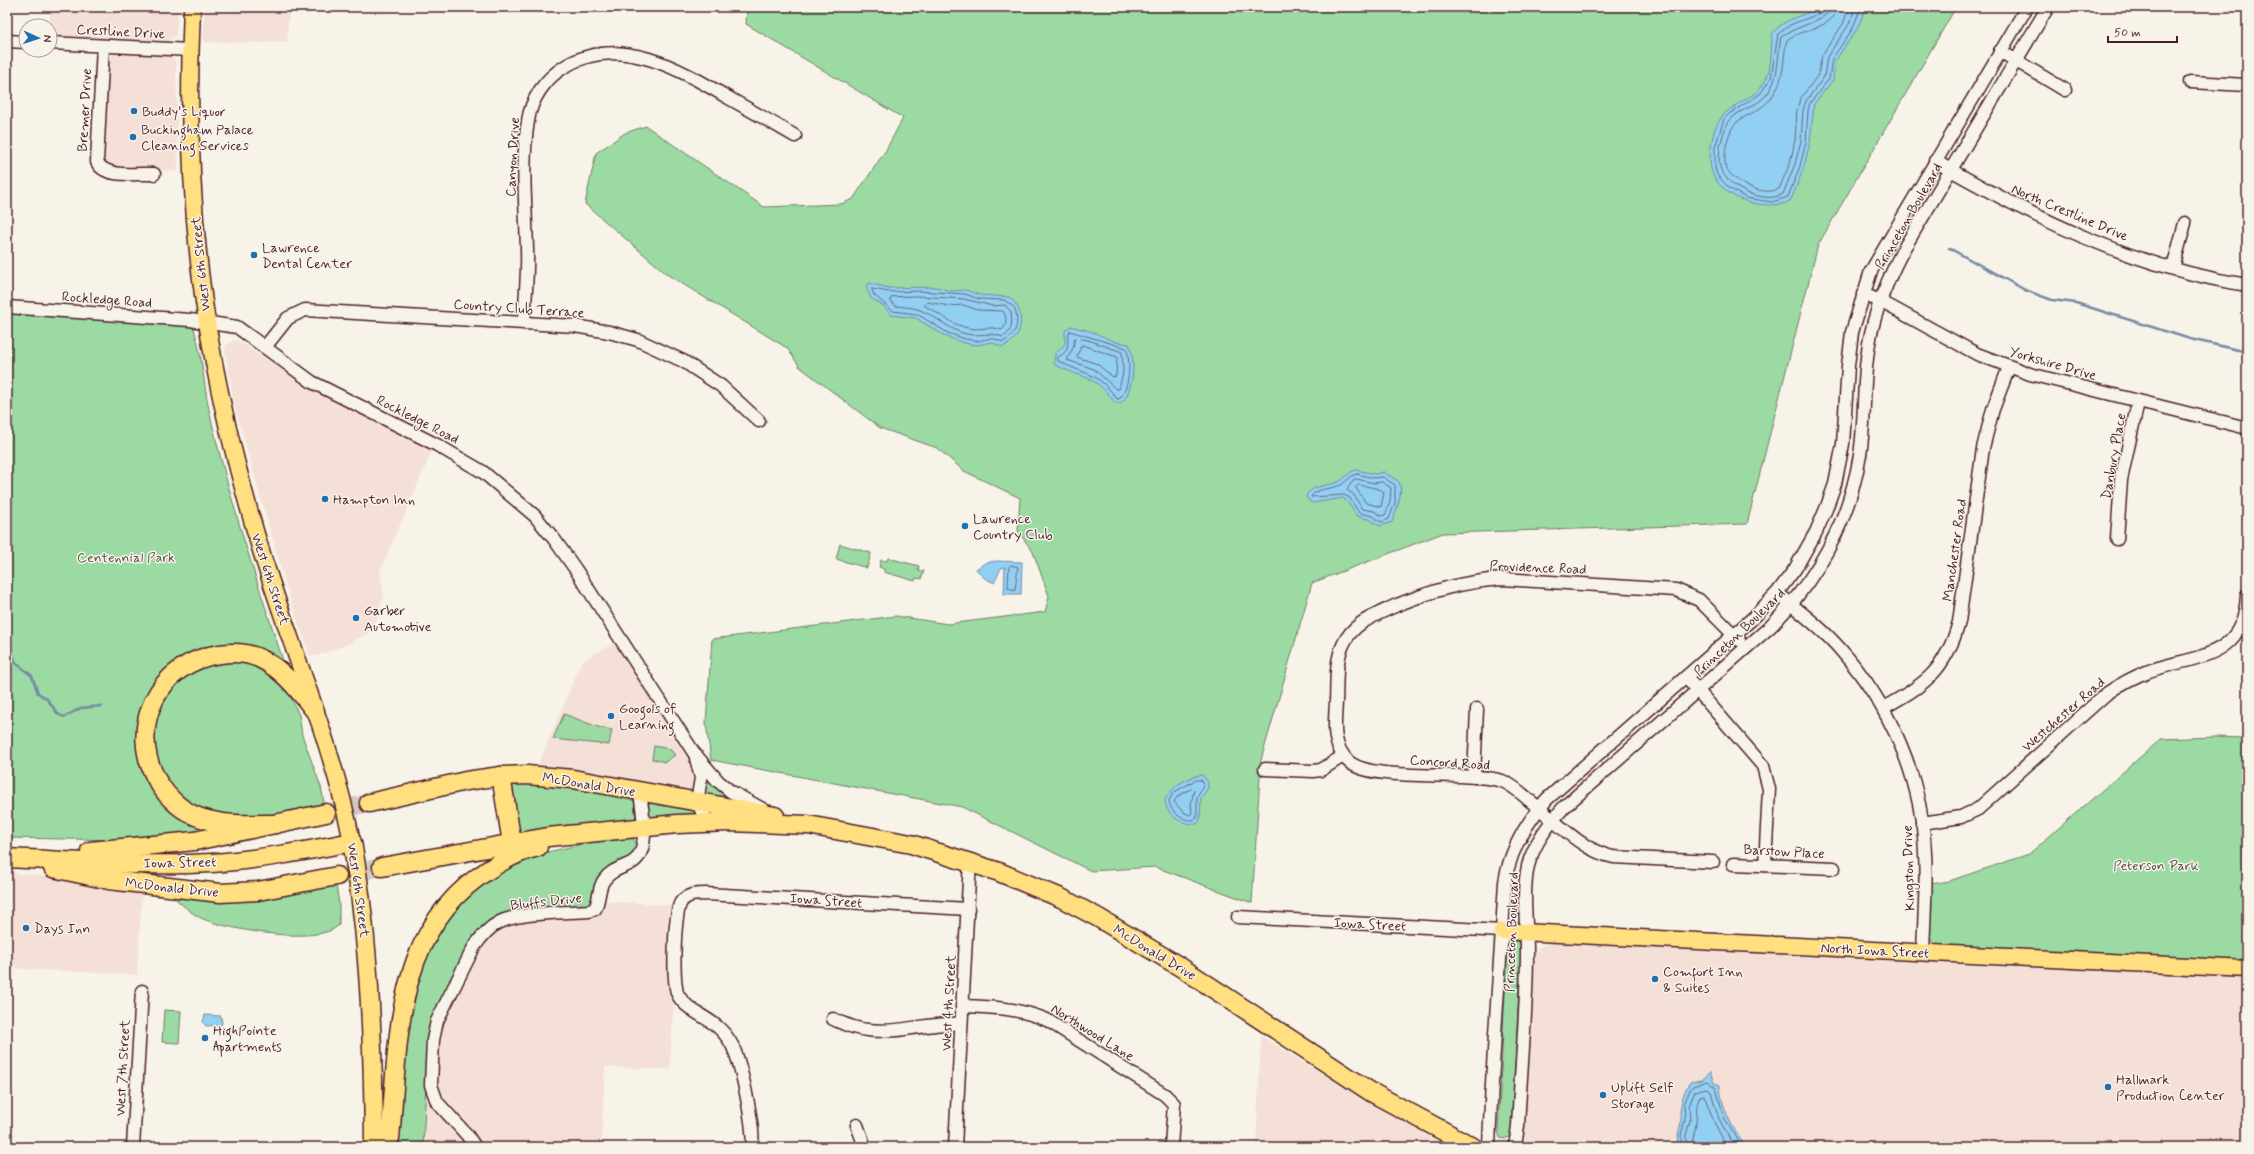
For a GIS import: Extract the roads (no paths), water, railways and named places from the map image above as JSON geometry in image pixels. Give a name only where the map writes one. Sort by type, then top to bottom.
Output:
[{"type":"highway","points":[[276,824],[228,824],[214,822],[200,818],[176,803],[164,792],[148,760],[144,743],[148,717],[159,691],[175,673],[198,659],[226,653],[251,655],[269,663],[288,679],[315,711]]},
{"type":"highway","points":[[501,776],[512,843]]},
{"type":"highway","name":"McDonald Drive","points":[[369,803],[466,781],[501,776],[566,778],[774,815],[808,825],[889,839],[970,861],[1024,882],[1097,917],[1189,972],[1371,1092],[1473,1147]]},
{"type":"highway","points":[[7,858],[171,844],[326,813]]},
{"type":"highway","name":"McDonald Drive","points":[[382,868],[548,837],[581,835],[643,826],[708,823],[808,825]]},
{"type":"highway","points":[[386,1147],[390,1138],[404,995],[418,952],[433,923],[459,894],[488,870],[531,849],[581,835]]},
{"type":"highway","name":"Iowa Street","points":[[7,858],[161,864],[211,863],[290,854],[352,842]]},
{"type":"highway","name":"West 6th Street","points":[[352,842],[361,898],[369,972],[372,1032],[374,1147]]},
{"type":"highway","name":"McDonald Drive","points":[[7,858],[109,880],[220,893],[258,891],[337,876]]},
{"type":"main road","name":"West 6th Street","points":[[192,7],[190,50],[192,183],[196,239],[207,322],[225,420],[270,580],[337,775],[352,842]]},
{"type":"main road","name":"North Iowa Street","points":[[1502,931],[2247,969]]},
{"type":"street","name":"Princeton Boulevard","points":[[1489,1147],[1505,882],[1510,858],[1523,830],[1539,808],[1558,788],[1734,635],[1777,593],[1795,569],[1816,532],[1834,484],[1843,444],[1850,346],[1863,294],[1882,250],[2027,7]]},
{"type":"street","name":"Princeton Boulevard","points":[[1515,1147],[1518,1126],[1526,957],[1524,913],[1528,866],[1538,841],[1564,807],[1699,691],[1791,605],[1810,581],[1828,552],[1851,495],[1860,453],[1869,344],[1880,301],[1897,262],[2048,7]]},
{"type":"street","points":[[7,41],[18,42]]},
{"type":"street","name":"Crestline Drive","points":[[58,43],[190,50]]},
{"type":"street","name":"Bremer Drive","points":[[103,46],[97,162],[99,167],[108,172],[154,174]]},
{"type":"street","points":[[2000,51],[2065,90]]},
{"type":"street","name":"Canyon Drive","points":[[524,323],[528,252],[524,184],[528,121],[540,90],[558,70],[571,63],[594,55],[608,54],[652,60],[683,71],[795,136]]},
{"type":"street","points":[[2190,82],[2247,85]]},
{"type":"street","name":"North Crestline Drive","points":[[1935,161],[1996,197],[2062,229],[2118,250],[2173,268],[2247,285]]},
{"type":"street","points":[[2173,268],[2185,224]]},
{"type":"street","name":"Yorkshire Drive","points":[[1863,294],[1880,301],[1977,354],[2009,367],[2049,380],[2247,428]]},
{"type":"street","name":"Rockledge Road","points":[[7,307],[207,322],[243,330],[312,382],[454,454],[496,482],[535,516],[576,570],[694,753]]},
{"type":"street","name":"Country Club Terrace","points":[[265,347],[288,318],[296,312],[305,310],[575,326],[609,332],[661,349],[704,374],[759,421]]},
{"type":"street","name":"Manchester Road","points":[[1883,708],[1912,692],[1928,680],[1942,664],[1954,638],[1959,622],[1983,448],[1993,409],[2009,367]]},
{"type":"street","name":"Danbury Place","points":[[2117,539],[2121,480],[2138,402]]},
{"type":"street","name":"Providence Road","points":[[1343,756],[1335,739],[1334,730],[1338,665],[1343,645],[1356,627],[1366,619],[1437,589],[1468,582],[1502,579],[1662,588],[1688,594],[1699,600],[1746,648]]},
{"type":"street","name":"Kingston Drive","points":[[1777,593],[1840,649],[1883,708],[1905,756],[1914,781],[1922,823],[1926,884],[1922,952]]},
{"type":"street","name":"Westchester Road","points":[[1922,823],[1961,817],[1978,809],[2106,694],[2120,684],[2149,671],[2206,656],[2224,646],[2233,638],[2242,623],[2247,595]]},
{"type":"street","points":[[1686,677],[1763,766],[1769,790],[1765,865]]},
{"type":"street","points":[[1474,777],[1477,709]]},
{"type":"street","points":[[694,753],[700,768],[701,778],[697,802],[708,823]]},
{"type":"street","points":[[694,753],[718,781],[730,791],[774,815]]},
{"type":"street","points":[[1265,769],[1321,770],[1343,756]]},
{"type":"street","name":"Concord Road","points":[[1343,756],[1356,766],[1376,772],[1474,777],[1503,782],[1516,788],[1579,841],[1602,855],[1613,857],[1714,862]]},
{"type":"street","name":"Bluffs Drive","points":[[475,1147],[467,1135],[437,1102],[431,1085],[433,1040],[437,1021],[474,947],[489,929],[506,919],[589,912],[595,908],[603,882],[607,876],[612,871],[636,860],[640,855],[644,844],[640,792]]},
{"type":"street","name":"West 4th Street","points":[[955,1147],[970,861]]},
{"type":"street","name":"Barstow Place","points":[[1733,864],[1834,868]]},
{"type":"street","name":"Iowa Street","points":[[752,1147],[752,1128],[738,1062],[731,1043],[712,1022],[686,1004],[676,990],[677,914],[678,907],[685,898],[697,894],[752,895],[968,909]]},
{"type":"street","name":"Iowa Street","points":[[1238,917],[1502,931]]},
{"type":"street","name":"West 7th Street","points":[[133,1147],[142,991]]},
{"type":"street","name":"Northwood Lane","points":[[962,1006],[1010,1008],[1033,1014],[1047,1020],[1165,1095],[1174,1104],[1171,1147]]},
{"type":"street","points":[[833,1019],[850,1026],[882,1031],[941,1023],[962,1024]]},
{"type":"street","points":[[857,1125],[865,1147]]},
{"type":"water","points":[[1826,7],[1866,7],[1857,29],[1835,61],[1833,80],[1814,104],[1810,142],[1804,167],[1791,200],[1786,203],[1776,205],[1756,204],[1746,201],[1728,192],[1714,177],[1710,161],[1714,132],[1725,113],[1755,93],[1762,86],[1770,67],[1772,34],[1777,28],[1789,20]]},
{"type":"water","points":[[869,283],[889,288],[936,287],[951,291],[966,290],[980,295],[1009,297],[1019,309],[1019,332],[1015,338],[1002,347],[991,342],[978,345],[964,343],[945,336],[916,318],[891,315],[885,307],[871,298],[866,287]]},
{"type":"water","points":[[1070,326],[1090,331],[1116,342],[1129,344],[1133,358],[1131,383],[1129,391],[1121,403],[1115,403],[1094,381],[1054,364],[1055,354],[1065,344],[1065,331]]},
{"type":"water","points":[[1356,470],[1375,474],[1384,472],[1397,480],[1399,483],[1400,494],[1392,522],[1380,526],[1371,520],[1357,516],[1347,501],[1343,498],[1313,503],[1309,501],[1306,496],[1308,492],[1320,486],[1338,482]]},
{"type":"water","points":[[996,561],[1022,562],[1021,594],[1004,594],[1005,567],[1001,568],[994,583],[983,577],[976,569],[985,563]]},
{"type":"water","points":[[1202,775],[1208,782],[1208,788],[1201,798],[1200,820],[1197,824],[1186,823],[1176,818],[1168,811],[1165,800],[1171,791],[1180,783]]},
{"type":"water","points":[[205,1015],[221,1016],[221,1025],[206,1026],[203,1022]]},
{"type":"water","points":[[1710,1072],[1714,1083],[1720,1085],[1728,1118],[1746,1147],[1677,1147],[1681,1122],[1680,1108],[1686,1089],[1690,1082],[1702,1080]]},
{"type":"waterway","points":[[1949,248],[2025,290],[2052,300],[2076,303],[2190,339],[2247,352]]},
{"type":"waterway","points":[[7,643],[16,663],[32,676],[38,693],[47,699],[58,714],[64,717],[81,708],[102,706]]},
{"type":"tunnel","points":[[326,813],[369,803]]},
{"type":"tunnel","points":[[337,876],[382,867]]},
{"type":"place","name":"Buddy's Liquor","points":[[134,111]]},
{"type":"place","name":"Buckingham Palace Cleaning Services","points":[[133,137]]},
{"type":"place","name":"Lawrence Dental Center","points":[[254,255]]},
{"type":"place","name":"Hampton Inn","points":[[325,499]]},
{"type":"place","name":"Lawrence Country Club","points":[[965,526]]},
{"type":"place","name":"Garber Automotive","points":[[356,618]]},
{"type":"place","name":"Googols of Learning","points":[[611,716]]},
{"type":"place","name":"Days Inn","points":[[26,928]]},
{"type":"place","name":"Comfort Inn & Suites","points":[[1655,979]]},
{"type":"place","name":"HighPointe Apartments","points":[[205,1038]]},
{"type":"place","name":"Hallmark Production Center","points":[[2108,1087]]},
{"type":"place","name":"Uplift Self Storage","points":[[1603,1095]]},
{"type":"park label","name":"Centennial Park","points":[[126,557]]},
{"type":"park label","name":"Peterson Park","points":[[2156,865]]}]
